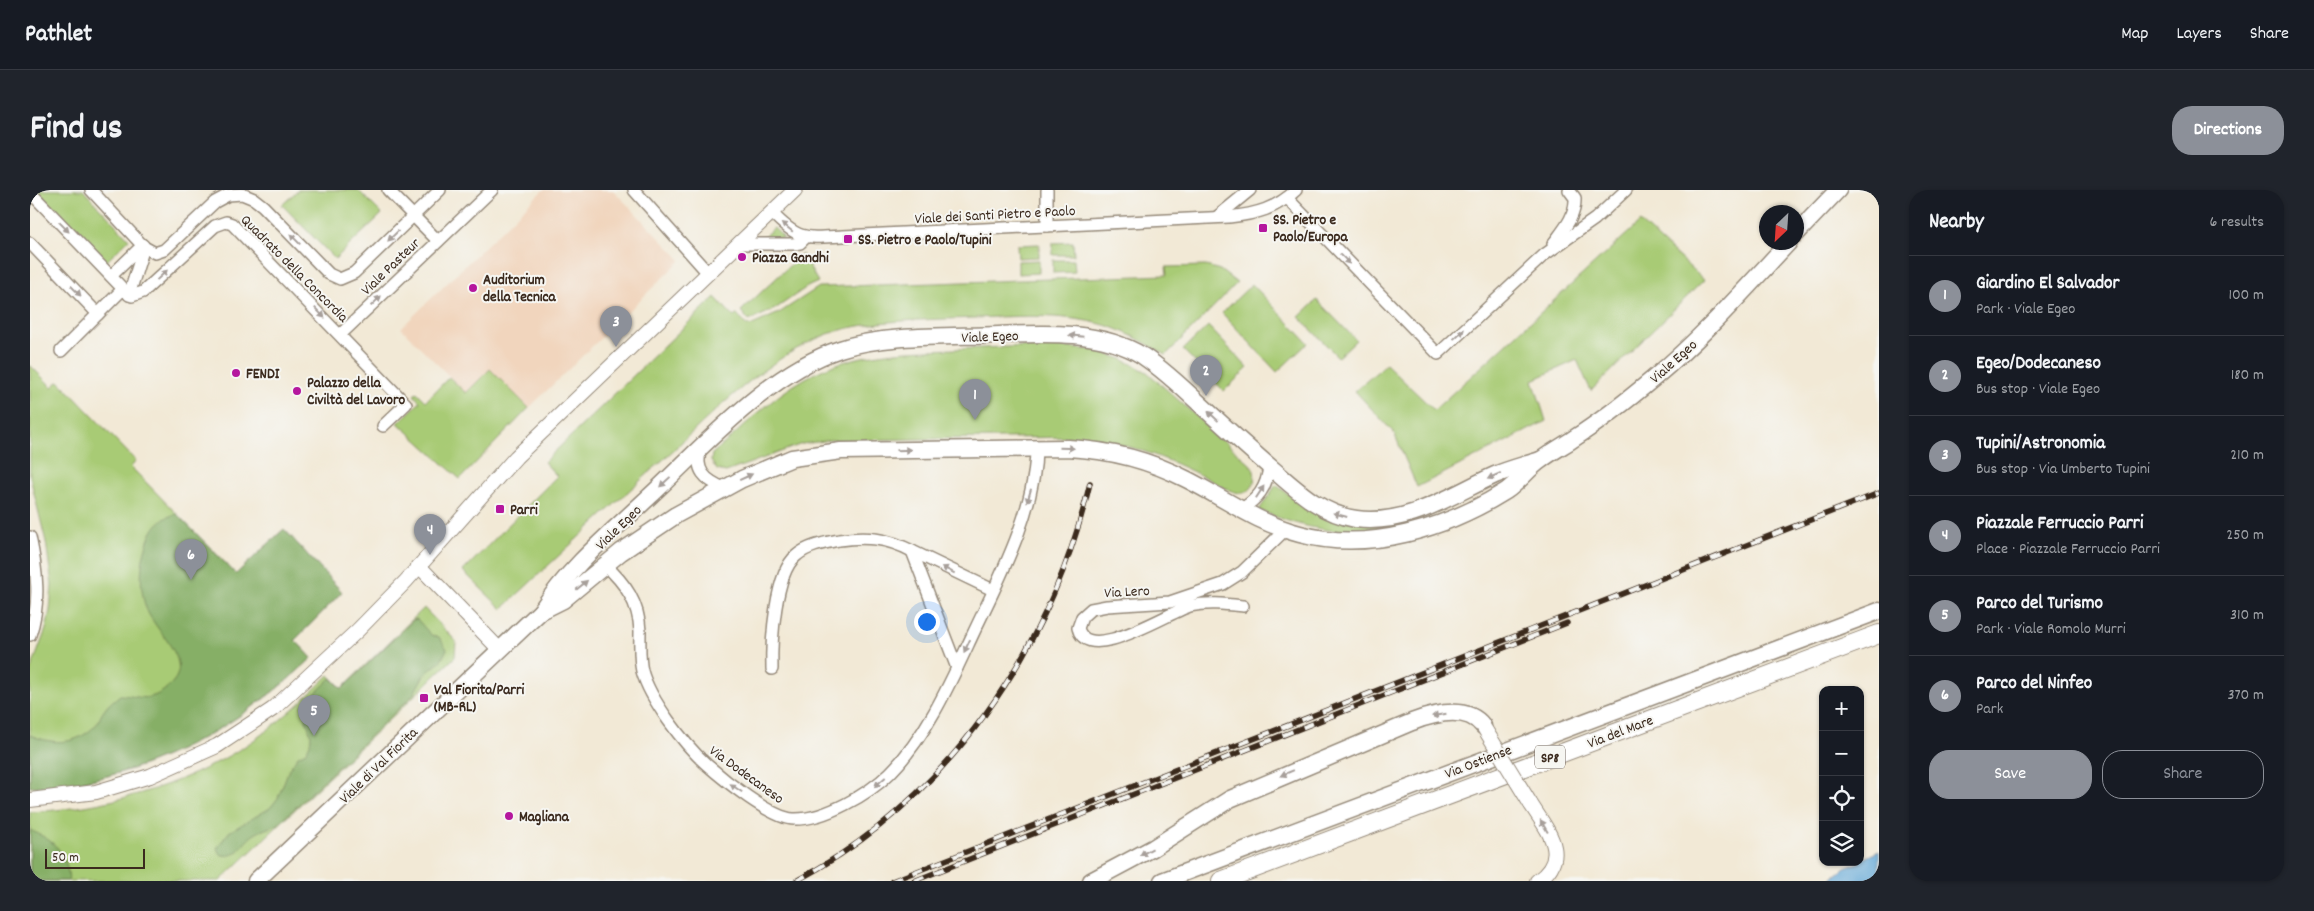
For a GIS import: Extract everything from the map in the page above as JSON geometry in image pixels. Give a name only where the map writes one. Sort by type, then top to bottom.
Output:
[{"type":"main road","points":[[1804,226],[1838,190]]},
{"type":"main road","name":"Viale Egeo","points":[[541,611],[563,600],[644,535],[724,488],[792,458],[841,451],[1086,449],[1137,460],[1184,478],[1240,510],[1285,530],[1314,538],[1354,540],[1392,537],[1418,530],[1448,519],[1505,491],[1540,460],[1607,416],[1658,375],[1718,318],[1782,250]]},
{"type":"main road","name":"Viale Egeo","points":[[499,649],[541,611],[569,573],[701,449],[772,386],[808,364],[838,350],[872,342],[1010,335],[1062,335],[1106,341],[1131,350],[1172,378],[1300,493],[1325,509],[1351,518],[1391,518],[1418,511],[1500,473],[1540,460]]},
{"type":"main road","name":"Via Ostiense","points":[[1162,881],[1879,611]]},
{"type":"main road","name":"Via del Mare","points":[[1221,881],[1879,634]]},
{"type":"main road","name":"Viale di Val Fiorita","points":[[256,881],[499,649]]},
{"type":"main road","points":[[1091,881],[1153,848],[1230,799],[1412,722],[1431,716],[1458,713],[1470,716],[1483,726]]},
{"type":"street","points":[[90,190],[144,246],[111,276]]},
{"type":"street","points":[[388,190],[413,216]]},
{"type":"street","name":"Viale Pasteur","points":[[329,274],[340,279],[349,276],[440,190]]},
{"type":"street","name":"Viale Pasteur","points":[[341,334],[492,190]]},
{"type":"street","points":[[634,190],[704,276]]},
{"type":"street","points":[[30,800],[96,792],[170,768],[212,748],[273,709],[320,667],[419,566],[503,470],[795,190]]},
{"type":"street","points":[[1047,190],[1047,226]]},
{"type":"street","points":[[1217,218],[1250,190]]},
{"type":"street","name":"Viale dei Santi Pietro e Paolo","points":[[805,238],[1217,218],[1258,213],[1287,198],[1296,190]]},
{"type":"street","points":[[1544,255],[1572,217],[1575,198],[1568,190]]},
{"type":"street","points":[[1287,198],[1438,354],[1544,255],[1595,219],[1626,190]]},
{"type":"street","points":[[30,192],[126,292]]},
{"type":"street","name":"Quadrato della Concordia","points":[[61,351],[98,314],[126,292],[144,246],[153,253],[161,252],[214,202],[228,195],[242,194],[254,199],[263,206],[329,274]]},
{"type":"street","points":[[740,244],[793,244],[800,243],[805,238],[786,228],[772,213]]},
{"type":"street","name":"Viale Pasteur","points":[[413,216],[438,241]]},
{"type":"street","name":"Quadrato della Concordia","points":[[126,292],[135,296],[141,294],[211,229],[229,222],[341,334],[406,404],[384,426]]},
{"type":"street","points":[[30,242],[98,314]]},
{"type":"street","name":"Via Dodecaneso","points":[[605,565],[621,580],[632,599],[639,622],[642,672],[653,694],[678,733],[697,756],[718,774],[782,817],[799,819],[824,812],[860,797],[882,780],[910,749],[938,705],[993,590],[1028,499],[1035,472],[1036,448]]},
{"type":"street","points":[[701,449],[698,464],[701,473],[708,480],[724,488]]},
{"type":"street","points":[[1240,510],[1254,501],[1262,491],[1267,480],[1269,466]]},
{"type":"street","name":"Via Lero","points":[[1243,606],[1215,603],[1188,607],[1101,643],[1091,642],[1083,638],[1078,628],[1082,617],[1091,609],[1107,606],[1164,603],[1223,584],[1242,572],[1285,530]]},
{"type":"street","points":[[30,537],[37,584],[36,613],[30,635]]},
{"type":"street","points":[[772,668],[772,632],[781,584],[787,566],[796,556],[817,545],[859,537],[888,540],[993,590]]},
{"type":"street","points":[[912,551],[957,668]]},
{"type":"street","points":[[419,566],[499,649]]},
{"type":"street","points":[[1483,726],[1550,836],[1556,850],[1553,864],[1537,881]]},
{"type":"shaded area","points":[[543,190],[613,190],[681,260],[529,408],[490,369],[466,393],[401,328]]},
{"type":"green space","points":[[37,190],[83,190],[129,239],[105,263]]},
{"type":"green space","points":[[298,190],[358,190],[382,214],[335,259],[282,205]]},
{"type":"green space","points":[[1640,222],[1704,280],[1591,391],[1577,360],[1533,380],[1546,421],[1417,487],[1394,433],[1355,391],[1386,364],[1434,410]]},
{"type":"green space","points":[[774,228],[784,238],[763,239],[763,237]]},
{"type":"green space","points":[[1073,242],[1074,255],[1053,255],[1052,243]]},
{"type":"green space","points":[[1039,244],[1039,257],[1018,258],[1017,245]]},
{"type":"green space","points":[[802,254],[818,282],[807,287],[775,309],[749,321],[741,311]]},
{"type":"green space","points":[[1039,260],[1039,273],[1018,274],[1018,261]]},
{"type":"green space","points":[[1053,260],[1074,260],[1075,272],[1053,273]]},
{"type":"green space","points":[[1206,266],[1220,270],[1237,283],[1166,355],[1114,328],[1097,323],[1063,318],[1010,317],[900,321],[862,325],[828,334],[805,344],[783,357],[741,388],[502,609],[463,571],[557,476],[544,462],[715,297],[734,317],[737,314],[746,325],[750,326],[779,313],[819,287],[1167,275],[1166,267]]},
{"type":"green space","points":[[1252,284],[1308,343],[1277,372],[1222,313]]},
{"type":"green space","points":[[1317,300],[1356,340],[1338,357],[1299,317]]},
{"type":"green space","points":[[1208,326],[1248,368],[1224,391],[1183,350]]},
{"type":"green space","points":[[1051,346],[1094,350],[1122,359],[1147,372],[1251,465],[1255,478],[1252,487],[1246,492],[1235,492],[1144,451],[1088,437],[832,440],[802,444],[726,472],[717,470],[711,461],[712,454],[779,396],[804,379],[841,363],[877,354],[896,352]]},
{"type":"green space","points":[[30,365],[52,387],[59,381],[136,461],[131,467],[236,574],[284,529],[342,592],[295,640],[312,658],[237,718],[182,749],[153,762],[91,780],[30,787],[30,672],[46,629],[52,585],[46,542],[30,477]]},
{"type":"green space","points":[[490,369],[529,408],[460,479],[398,423],[420,402],[414,395],[417,392],[426,401],[449,377],[466,393]]},
{"type":"green space","points":[[1276,485],[1306,507],[1325,517],[1384,526],[1385,530],[1352,532],[1321,529],[1290,522],[1259,510]]},
{"type":"green space","points":[[177,514],[236,574],[284,529],[342,592],[295,640],[312,658],[250,708],[217,730],[183,748],[147,764],[109,775],[70,783],[30,787],[30,735],[56,742],[80,737],[98,723],[106,707],[120,695],[143,698],[159,694],[172,683],[178,674],[176,655],[146,608],[141,576],[145,551],[151,533],[157,524],[165,518]]},
{"type":"green space","points":[[424,608],[456,641],[455,657],[220,881],[30,881],[30,812],[86,806],[142,793],[169,784],[221,760],[268,730],[329,675],[342,688]]},
{"type":"green space","points":[[417,619],[431,635],[439,637],[447,649],[441,661],[424,675],[413,695],[277,825],[262,830],[250,837],[235,853],[231,855],[220,854],[217,848],[229,832],[270,808],[278,798],[289,769],[298,756],[306,752],[311,736],[302,706],[331,678],[342,689],[413,620]]},
{"type":"green space","points":[[30,830],[53,843],[58,849],[66,862],[69,881],[30,881]]},
{"type":"water","points":[[1879,851],[1879,881],[1828,881],[1845,868],[1864,866],[1864,858]]},
{"type":"railway","points":[[796,881],[851,847],[901,808],[946,763],[985,714],[1020,661],[1049,604],[1072,544],[1090,483]]},
{"type":"railway","points":[[892,881],[1879,493]]},
{"type":"railway","points":[[914,881],[1567,623]]},
{"type":"place","name":"SS. Pietro e Paolo/Europa","points":[[1263,228]]},
{"type":"place","name":"SS. Pietro e Paolo/Tupini","points":[[848,239]]},
{"type":"place","name":"Piazza Gandhi","points":[[742,257]]},
{"type":"place","name":"Auditorium della Tecnica","points":[[473,288]]},
{"type":"place","name":"Tupini/Astronomia","points":[[616,347]]},
{"type":"place","name":"FENDI","points":[[236,373]]},
{"type":"place","name":"Palazzo della Civiltà del Lavoro","points":[[297,391]]},
{"type":"place","name":"Egeo/Dodecaneso","points":[[1206,396]]},
{"type":"place","name":"Giardino El Salvador","points":[[975,420]]},
{"type":"place","name":"Parri","points":[[500,509]]},
{"type":"place","name":"Piazzale Ferruccio Parri","points":[[430,555]]},
{"type":"place","name":"Parco del Ninfeo","points":[[191,580]]},
{"type":"place","name":"Val Fiorita/Parri (MB-RL)","points":[[424,698]]},
{"type":"place","name":"Parco del Turismo","points":[[314,736]]},
{"type":"place","name":"Magliana","points":[[509,816]]}]
